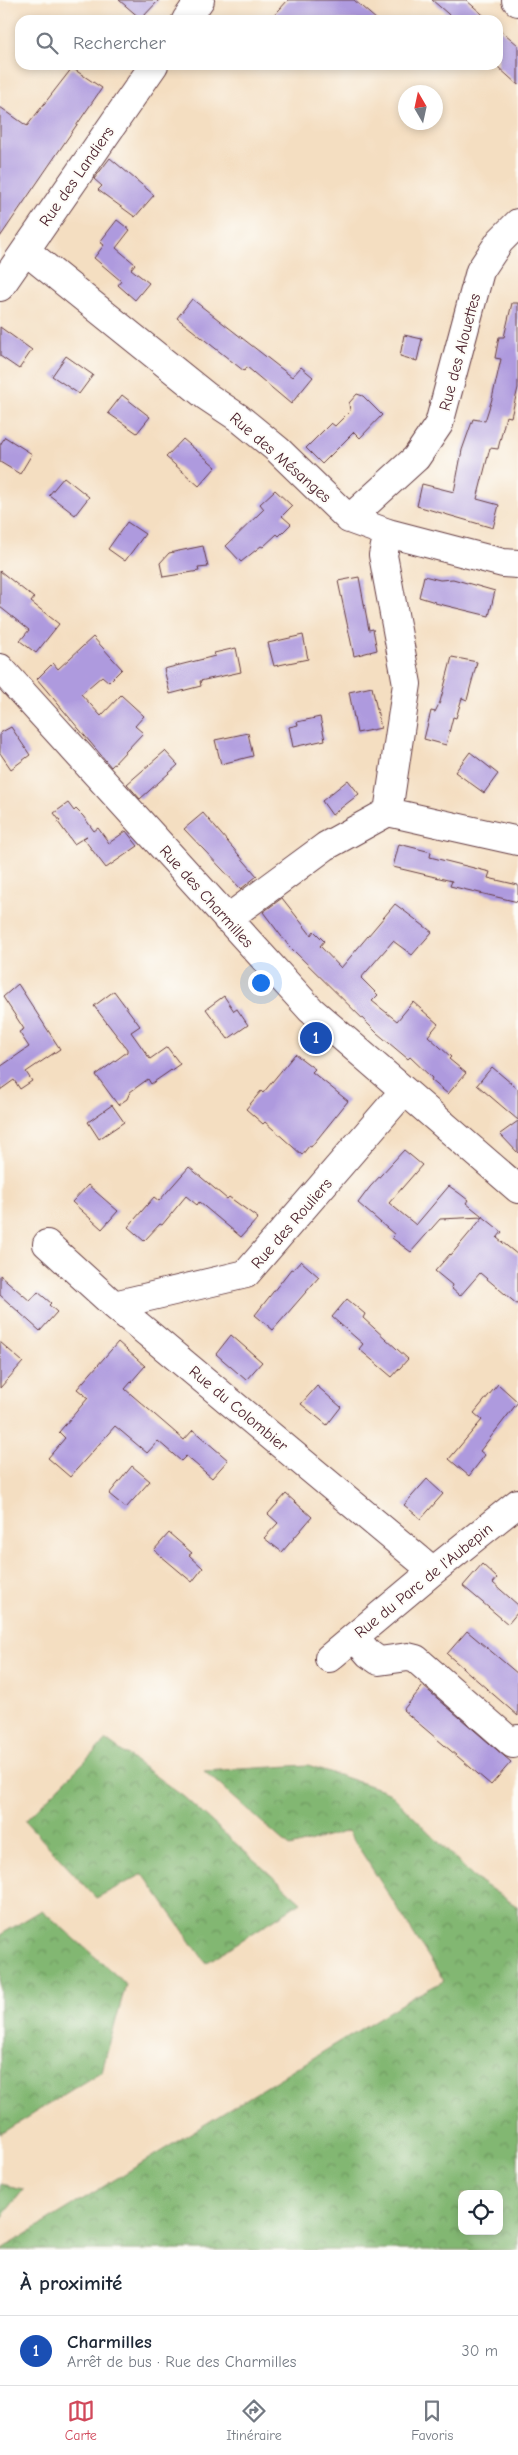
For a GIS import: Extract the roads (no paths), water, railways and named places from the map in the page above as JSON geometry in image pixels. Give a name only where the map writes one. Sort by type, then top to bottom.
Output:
[{"type":"street","points":[[190,15],[200,0]]},
{"type":"street","name":"Rue des Landiers","points":[[0,287],[150,70]]},
{"type":"street","name":"Rue des Alouettes","points":[[349,519],[416,458],[439,424],[480,271],[500,241],[518,223]]},
{"type":"street","name":"Rue des Mésanges","points":[[26,251],[206,396],[245,423],[278,450],[349,519],[388,533],[504,563],[518,564]]},
{"type":"street","points":[[388,533],[383,555],[407,684],[388,812]]},
{"type":"street","name":"Rue des Charmilles","points":[[0,668],[310,1010],[518,1189]]},
{"type":"street","points":[[227,918],[326,846],[388,812],[518,841]]},
{"type":"street","name":"Rue des Rouliers","points":[[114,1305],[246,1274],[404,1091]]},
{"type":"street","name":"Rue du Colombier","points":[[47,1244],[114,1305],[433,1571]]},
{"type":"street","name":"Rue du Parc de l'Aubepin","points":[[329,1658],[433,1571],[518,1504]]},
{"type":"street","points":[[354,1637],[369,1654],[379,1661],[408,1657],[416,1659],[513,1744],[518,1739]]},
{"type":"place","name":"Charmilles","points":[[316,1038]]}]
